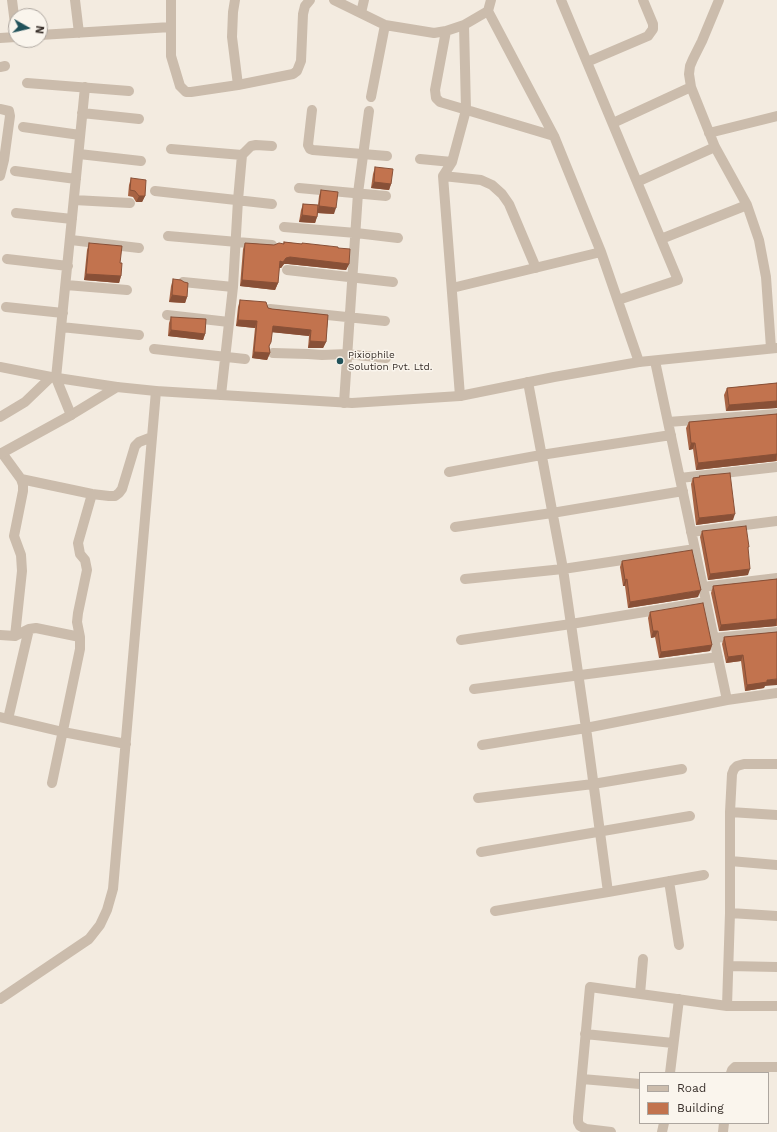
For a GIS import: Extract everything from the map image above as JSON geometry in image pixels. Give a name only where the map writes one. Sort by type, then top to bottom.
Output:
[{"type":"street","points":[[75,0],[79,33]]},
{"type":"street","points":[[171,0],[171,56],[177,80],[186,92],[238,85],[293,74],[297,71],[301,62],[303,14],[305,6],[310,0]]},
{"type":"street","points":[[235,0],[232,37],[238,85]]},
{"type":"street","points":[[335,0],[386,25],[434,33],[464,25],[488,11]]},
{"type":"street","points":[[361,13],[364,0]]},
{"type":"street","points":[[491,0],[488,11],[554,136],[601,252],[638,362]]},
{"type":"street","points":[[587,62],[648,36],[653,29],[653,24],[643,0]]},
{"type":"street","points":[[0,367],[54,378],[156,391],[352,403],[460,396],[638,362],[774,348],[766,277],[759,240],[747,205],[715,147],[691,87],[689,74],[690,66],[719,0]]},
{"type":"street","points":[[564,1],[587,62],[678,280],[618,300]]},
{"type":"street","points":[[371,97],[386,25]]},
{"type":"street","points":[[460,396],[443,176],[452,162],[466,110],[464,25]]},
{"type":"street","points":[[48,35],[171,27]]},
{"type":"street","points":[[446,31],[435,90],[436,98],[440,102],[554,136]]},
{"type":"street","points":[[27,83],[129,91]]},
{"type":"street","points":[[71,415],[54,378],[66,285],[85,87]]},
{"type":"street","points":[[613,123],[691,87]]},
{"type":"street","points":[[0,109],[9,111],[10,116],[0,176]]},
{"type":"street","points":[[312,110],[308,144],[310,149],[387,156]]},
{"type":"street","points":[[344,403],[358,193],[369,111]]},
{"type":"street","points":[[82,113],[139,119]]},
{"type":"street","points":[[709,133],[777,116]]},
{"type":"street","points":[[23,128],[80,135]]},
{"type":"street","points":[[221,395],[233,287],[242,155],[251,146],[272,146]]},
{"type":"street","points":[[637,182],[715,147]]},
{"type":"street","points":[[171,149],[242,155]]},
{"type":"street","points":[[79,154],[141,161]]},
{"type":"street","points":[[420,159],[452,162]]},
{"type":"street","points":[[15,171],[76,179]]},
{"type":"street","points":[[443,176],[481,180],[492,185],[502,194],[509,204],[536,268]]},
{"type":"street","points":[[299,188],[386,196]]},
{"type":"street","points":[[155,191],[272,204]]},
{"type":"street","points":[[74,200],[130,203]]},
{"type":"street","points":[[661,239],[747,205]]},
{"type":"street","points":[[16,213],[72,220]]},
{"type":"street","points":[[284,227],[398,238]]},
{"type":"street","points":[[168,236],[272,244]]},
{"type":"street","points":[[70,240],[139,248]]},
{"type":"street","points":[[452,288],[601,252]]},
{"type":"street","points":[[7,259],[68,266]]},
{"type":"street","points":[[287,270],[393,282]]},
{"type":"street","points":[[183,282],[233,287]]},
{"type":"street","points":[[66,285],[127,290]]},
{"type":"street","points":[[6,307],[63,313]]},
{"type":"street","points":[[270,309],[385,321]]},
{"type":"street","points":[[168,315],[229,322]]},
{"type":"street","points":[[61,327],[140,335]]},
{"type":"street","points":[[154,349],[245,359]]},
{"type":"street","points":[[273,353],[322,355],[347,354],[386,358]]},
{"type":"street","points":[[655,361],[727,700]]},
{"type":"street","points":[[0,417],[25,402],[54,378]]},
{"type":"street","points":[[528,382],[571,624],[608,892]]},
{"type":"street","points":[[15,636],[22,572],[21,556],[14,536],[23,485],[21,479],[1,454],[71,415],[117,387]]},
{"type":"street","points":[[0,999],[89,939],[100,925],[107,910],[113,890],[156,391]]},
{"type":"street","points":[[668,422],[777,414]]},
{"type":"street","points":[[449,472],[541,455],[671,435]]},
{"type":"street","points":[[21,479],[92,494],[115,496],[122,490],[135,446],[139,442],[152,437]]},
{"type":"street","points":[[680,478],[777,467]]},
{"type":"street","points":[[455,527],[552,514],[683,491]]},
{"type":"street","points":[[52,783],[80,649],[80,637],[77,622],[86,570],[85,560],[80,554],[78,543],[92,494]]},
{"type":"street","points":[[691,532],[777,521]]},
{"type":"street","points":[[465,579],[562,569],[695,549]]},
{"type":"street","points":[[703,587],[777,578]]},
{"type":"street","points":[[461,640],[706,602]]},
{"type":"street","points":[[0,635],[15,636],[29,629],[36,628],[80,637]]},
{"type":"street","points":[[29,629],[4,718],[63,732],[126,744]]},
{"type":"street","points":[[714,638],[777,632]]},
{"type":"street","points":[[474,689],[718,657]]},
{"type":"street","points":[[482,745],[586,728],[727,700],[777,693]]},
{"type":"street","points":[[727,1006],[732,774],[737,766],[744,764],[777,764]]},
{"type":"street","points":[[478,798],[593,784],[682,769]]},
{"type":"street","points":[[730,812],[777,815]]},
{"type":"street","points":[[481,852],[690,816]]},
{"type":"street","points":[[730,861],[777,865]]},
{"type":"street","points":[[495,911],[704,874]]},
{"type":"street","points":[[669,881],[679,945]]},
{"type":"street","points":[[730,913],[777,916]]},
{"type":"street","points":[[640,994],[642,959]]},
{"type":"street","points":[[729,966],[777,967]]},
{"type":"street","points":[[611,1132],[582,1128],[578,1117],[590,987],[727,1006],[777,1006]]},
{"type":"street","points":[[670,1072],[679,999]]},
{"type":"street","points":[[586,1034],[673,1043]]},
{"type":"street","points":[[731,1072],[735,1067],[777,1067]]},
{"type":"street","points":[[582,1079],[639,1084]]},
{"type":"building","points":[[375,167],[393,169],[391,184],[374,182]]},
{"type":"building","points":[[131,178],[146,180],[145,196],[139,196],[135,191],[130,190]]},
{"type":"building","points":[[321,190],[338,192],[336,208],[319,206]]},
{"type":"building","points":[[303,204],[318,205],[317,217],[302,215]]},
{"type":"building","points":[[284,242],[350,249],[349,264],[290,257],[286,258],[283,262],[280,261],[278,283],[242,280],[245,243],[274,245],[279,243],[284,244]]},
{"type":"building","points":[[89,243],[122,246],[120,263],[122,263],[121,276],[86,274]]},
{"type":"building","points":[[173,279],[188,283],[187,297],[172,295]]},
{"type":"building","points":[[240,300],[266,302],[268,308],[272,309],[328,315],[326,342],[310,341],[311,330],[273,326],[269,346],[270,353],[254,352],[257,321],[238,320]]},
{"type":"building","points":[[171,317],[206,319],[205,334],[171,330]]},
{"type":"building","points":[[777,383],[777,401],[729,405],[727,388]]},
{"type":"building","points":[[777,414],[777,454],[698,463],[695,443],[691,443],[689,422]]},
{"type":"building","points":[[730,473],[735,514],[699,518],[693,478]]},
{"type":"building","points":[[746,526],[750,569],[710,574],[702,531]]},
{"type":"building","points":[[692,550],[701,590],[630,602],[627,579],[625,580],[622,561]]},
{"type":"building","points":[[777,579],[777,619],[721,625],[713,586]]},
{"type":"building","points":[[703,603],[712,645],[661,652],[658,631],[653,631],[650,612]]},
{"type":"building","points":[[777,632],[777,679],[747,685],[743,655],[728,657],[724,637]]},
{"type":"place","name":"Pixiophile Solution Pvt. Ltd.","points":[[340,361]]}]
